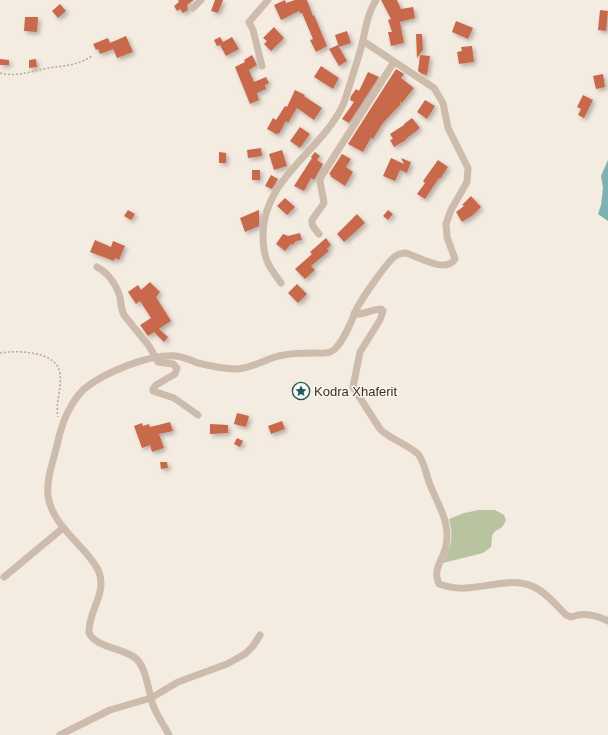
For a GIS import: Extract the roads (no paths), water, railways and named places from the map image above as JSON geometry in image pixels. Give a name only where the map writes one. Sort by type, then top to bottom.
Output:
[{"type":"street","points":[[193,8],[201,0]]},
{"type":"street","points":[[262,66],[253,30],[249,22],[268,0]]},
{"type":"street","points":[[281,283],[269,265],[263,249],[263,232],[268,205],[275,192],[295,166],[306,155],[340,112],[363,41],[369,13],[374,1]]},
{"type":"street","points":[[169,735],[157,714],[144,672],[138,660],[124,651],[91,637],[89,628],[101,589],[99,571],[63,528],[48,497],[49,477],[62,425],[73,404],[84,390],[110,373],[138,361],[173,356],[203,364],[237,369],[249,367],[283,355],[327,353],[332,351],[340,342],[362,299],[389,262],[400,253],[414,255],[439,265],[449,265],[455,259],[447,237],[446,224],[451,210],[466,182],[468,168],[448,128],[446,113],[439,95],[434,88],[363,41]]},
{"type":"street","points":[[319,234],[311,223],[324,203],[320,177],[394,62]]},
{"type":"street","points":[[97,267],[104,271],[111,279],[120,296],[121,310],[149,346],[158,362],[173,364],[177,368],[175,374],[156,385],[153,391],[174,398],[198,415]]},
{"type":"street","points":[[354,314],[365,314],[376,308],[380,308],[383,311],[380,320],[360,352],[353,387],[380,429],[385,434],[405,444],[421,458],[446,526],[446,548],[436,572],[436,579],[439,584],[455,588],[502,584],[523,584],[533,586],[544,593],[566,615],[571,617],[580,614],[592,615],[608,621]]},
{"type":"street","points":[[4,577],[63,528]]},
{"type":"street","points":[[60,735],[110,710],[151,698],[178,682],[217,669],[237,659],[253,646],[260,635]]},
{"type":"water","points":[[608,160],[608,221],[598,214],[601,205],[603,188],[601,176]]},
{"type":"place","name":"Kodra Xhaferit","points":[[301,391]]}]
